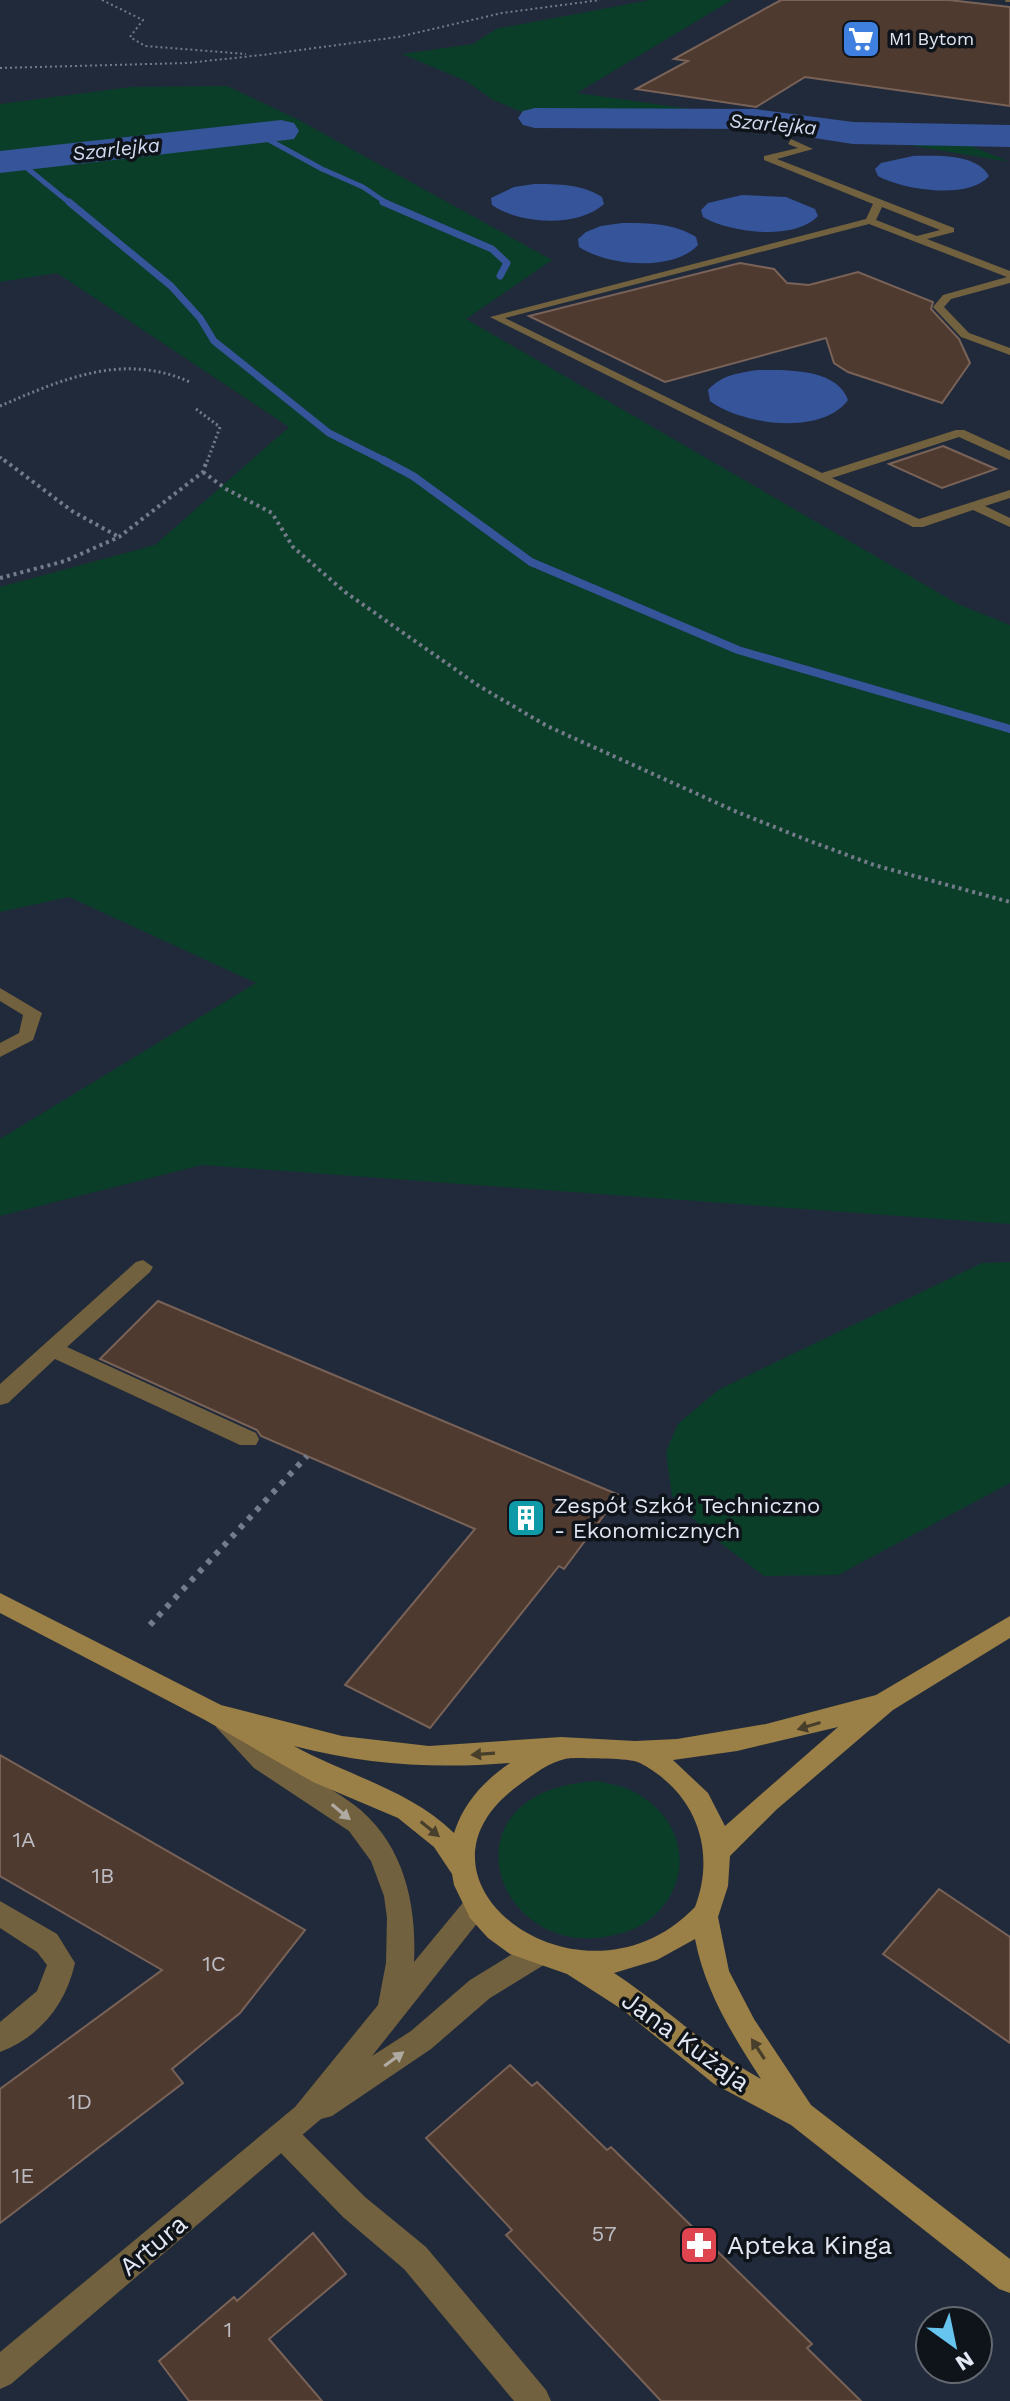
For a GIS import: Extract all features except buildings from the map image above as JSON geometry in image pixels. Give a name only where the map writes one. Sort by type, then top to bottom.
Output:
[{"type":"street","points":[[791,142],[812,150],[767,158],[950,230],[916,239]]},
{"type":"street","points":[[870,221],[879,203]]},
{"type":"street","points":[[1010,278],[870,221],[495,317],[918,524],[1010,494]]},
{"type":"street","points":[[1010,278],[947,297],[938,307],[965,335],[1010,352]]},
{"type":"street","points":[[821,477],[960,433],[1010,456]]},
{"type":"street","points":[[974,506],[1010,523]]},
{"type":"street","points":[[0,993],[33,1013],[27,1036],[0,1051]]},
{"type":"street","points":[[0,1397],[143,1267]]},
{"type":"street","points":[[52,1349],[248,1439]]},
{"type":"street","points":[[0,1602],[214,1713],[322,1774],[407,1810],[443,1839],[463,1868],[476,1907],[502,1935],[537,1954],[574,1963],[624,1960],[668,1943],[704,1917],[716,1887],[717,1851],[706,1810],[681,1782],[643,1751]]},
{"type":"street","points":[[717,1851],[767,1802],[884,1703],[1010,1626]]},
{"type":"street","points":[[214,1713],[314,1740],[386,1755],[450,1757],[561,1748],[600,1747],[643,1751],[706,1747],[780,1734],[884,1703]]},
{"type":"street","points":[[214,1713],[267,1764],[329,1801],[368,1834],[395,1882],[404,1930],[401,1974],[390,2016]]},
{"type":"street","points":[[463,1868],[463,1840],[474,1812],[493,1788],[524,1766],[561,1748]]},
{"type":"street","name":"Artura","points":[[295,2126],[390,2016],[476,1907]]},
{"type":"street","points":[[0,1913],[47,1943],[61,1963],[48,2003],[0,2039]]},
{"type":"street","name":"Jana Kużaja","points":[[704,1917],[715,1973],[744,2028],[801,2115]]},
{"type":"street","name":"Artura","points":[[0,2373],[295,2126],[421,2040],[480,1989],[537,1954]]},
{"type":"street","name":"Jana Kużaja","points":[[574,1963],[633,2001],[724,2074],[801,2115],[1010,2278]]},
{"type":"street","points":[[295,2126],[354,2207],[415,2258],[535,2401]]},
{"type":"path","points":[[102,0],[143,20],[130,37],[145,46],[262,55]]},
{"type":"path","points":[[0,68],[187,63],[262,55],[398,37],[502,13],[600,0]]},
{"type":"path","points":[[0,406],[51,385],[90,374],[130,368],[163,371],[190,382]]},
{"type":"path","points":[[0,578],[65,561],[119,537],[203,472],[220,427],[196,409]]},
{"type":"path","points":[[0,457],[75,515],[119,537]]},
{"type":"path","points":[[203,472],[226,489],[272,513],[293,547],[345,592],[479,686],[547,726],[737,812],[807,840],[899,873],[1010,902]]},
{"type":"path","points":[[150,1625],[307,1456]]},
{"type":"green space","points":[[650,0],[732,0],[577,93],[824,128],[1010,127],[1010,141],[959,141],[1010,162],[831,132],[755,123],[539,119],[493,100],[466,81],[402,54],[473,44],[496,29]]},
{"type":"green space","points":[[227,86],[297,119],[552,260],[466,319],[958,604],[1010,625],[1010,1224],[202,1165],[0,1216],[0,1139],[256,983],[69,897],[0,912],[0,587],[155,545],[289,427],[57,273],[0,282],[0,104],[131,87]]},
{"type":"green space","points":[[1010,1262],[1010,1483],[838,1575],[764,1576],[705,1531],[672,1496],[666,1452],[678,1424],[718,1390],[982,1263]]},
{"type":"green space","points":[[599,1781],[628,1789],[661,1813],[672,1829],[680,1864],[668,1900],[649,1921],[637,1928],[604,1937],[565,1936],[533,1921],[511,1897],[500,1868],[501,1838],[517,1811],[549,1790]]},
{"type":"water","points":[[913,156],[965,160],[975,163],[989,176],[967,188],[935,190],[903,185],[878,176],[875,169],[881,163]]},
{"type":"water","points":[[534,184],[586,189],[602,197],[604,204],[579,217],[548,221],[517,216],[492,205],[491,198],[514,187]]},
{"type":"water","points":[[742,195],[786,197],[815,209],[818,216],[808,224],[779,232],[729,227],[703,217],[701,210],[708,203]]},
{"type":"water","points":[[622,223],[670,226],[696,237],[698,245],[687,254],[657,263],[623,262],[579,247],[578,239],[586,232]]},
{"type":"water","points":[[758,370],[796,371],[822,376],[842,390],[848,400],[820,419],[781,423],[741,416],[710,401],[708,390],[719,381]]},
{"type":"waterway","name":"Szarlejka","points":[[535,118],[755,119],[853,133],[1010,136]]},
{"type":"waterway","name":"Szarlejka","points":[[0,162],[281,131]]},
{"type":"waterway","points":[[258,134],[322,169],[363,187],[388,204]]},
{"type":"waterway","points":[[17,160],[71,204]]},
{"type":"waterway","points":[[69,202],[171,286],[200,318],[214,341],[329,433],[383,460]]},
{"type":"waterway","points":[[383,202],[492,249],[507,263],[500,276]]},
{"type":"waterway","points":[[383,460],[387,462]]},
{"type":"waterway","points":[[383,460],[413,476],[531,562],[738,650],[1010,729]]},
{"type":"place","name":"M1 Bytom","points":[[861,39]]},
{"type":"place","name":"Zespół Szkół Techniczno - Ekonomicznych","points":[[526,1518]]},
{"type":"place","name":"Apteka Kinga","points":[[699,2245]]}]
